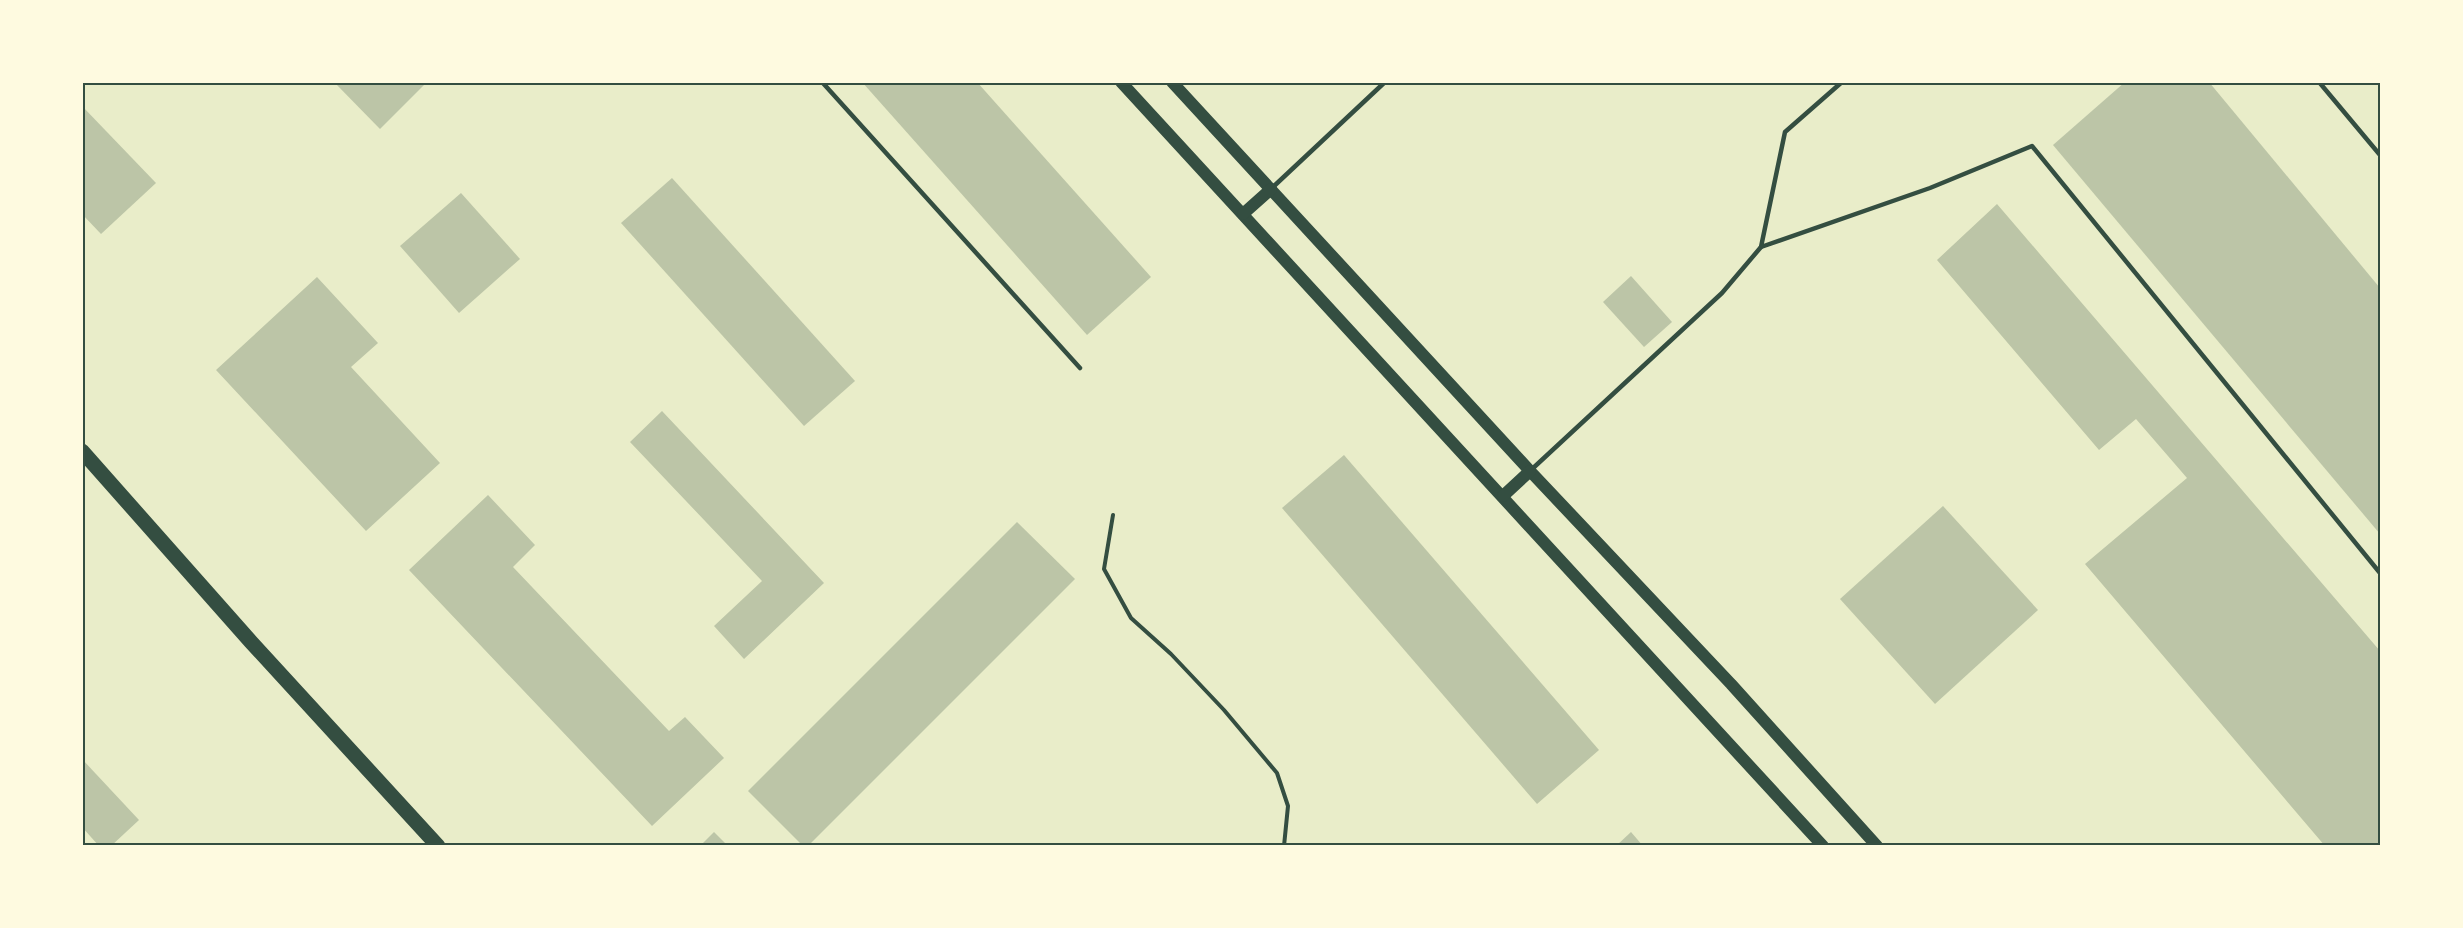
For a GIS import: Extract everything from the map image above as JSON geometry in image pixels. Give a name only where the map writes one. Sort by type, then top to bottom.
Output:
[{"type":"main road","points":[[1121,82],[1503,495],[1823,846]]},
{"type":"main road","points":[[1172,82],[1530,471],[1731,684],[1877,846]]},
{"type":"main road","points":[[1243,214],[1271,189]]},
{"type":"main road","points":[[82,451],[251,642],[438,846]]},
{"type":"main road","points":[[1503,495],[1530,471]]},
{"type":"lane","points":[[822,82],[1080,368]]},
{"type":"lane","points":[[1271,189],[1385,82]]},
{"type":"lane","points":[[1530,471],[1722,293],[1761,247],[1785,132],[1842,82]]},
{"type":"lane","points":[[2319,82],[2380,155]]},
{"type":"lane","points":[[1761,247],[1930,188],[2032,146],[2380,573]]},
{"type":"path","points":[[1113,515],[1104,569],[1131,618],[1171,654],[1224,710],[1277,773],[1288,806],[1284,846]]},
{"type":"building","points":[[334,82],[427,82],[380,129]]},
{"type":"building","points":[[862,82],[977,82],[1151,277],[1087,335]]},
{"type":"building","points":[[2125,82],[2209,82],[2380,288],[2380,534],[2053,145]]},
{"type":"building","points":[[82,106],[156,183],[101,234],[82,214]]},
{"type":"building","points":[[672,178],[855,381],[804,426],[621,223]]},
{"type":"building","points":[[461,193],[520,259],[459,313],[400,246]]},
{"type":"building","points":[[1997,204],[2380,651],[2380,846],[2325,846],[2085,564],[2187,478],[2136,419],[2099,450],[1937,260]]},
{"type":"building","points":[[1631,276],[1672,322],[1644,347],[1603,302]]},
{"type":"building","points":[[317,277],[378,343],[351,367],[440,463],[366,531],[216,370]]},
{"type":"building","points":[[662,411],[824,583],[744,659],[714,626],[762,581],[630,442]]},
{"type":"building","points":[[1344,455],[1599,750],[1537,804],[1282,508]]},
{"type":"building","points":[[488,495],[535,545],[513,567],[669,731],[685,717],[724,758],[652,826],[409,570]]},
{"type":"building","points":[[1943,506],[2038,610],[1935,704],[1840,599]]},
{"type":"building","points":[[1017,522],[1075,579],[808,846],[803,846],[748,791]]},
{"type":"building","points":[[82,759],[139,820],[111,846],[99,846],[82,827]]},
{"type":"building","points":[[714,832],[728,846],[700,846]]},
{"type":"building","points":[[1631,832],[1643,846],[1616,846]]}]
